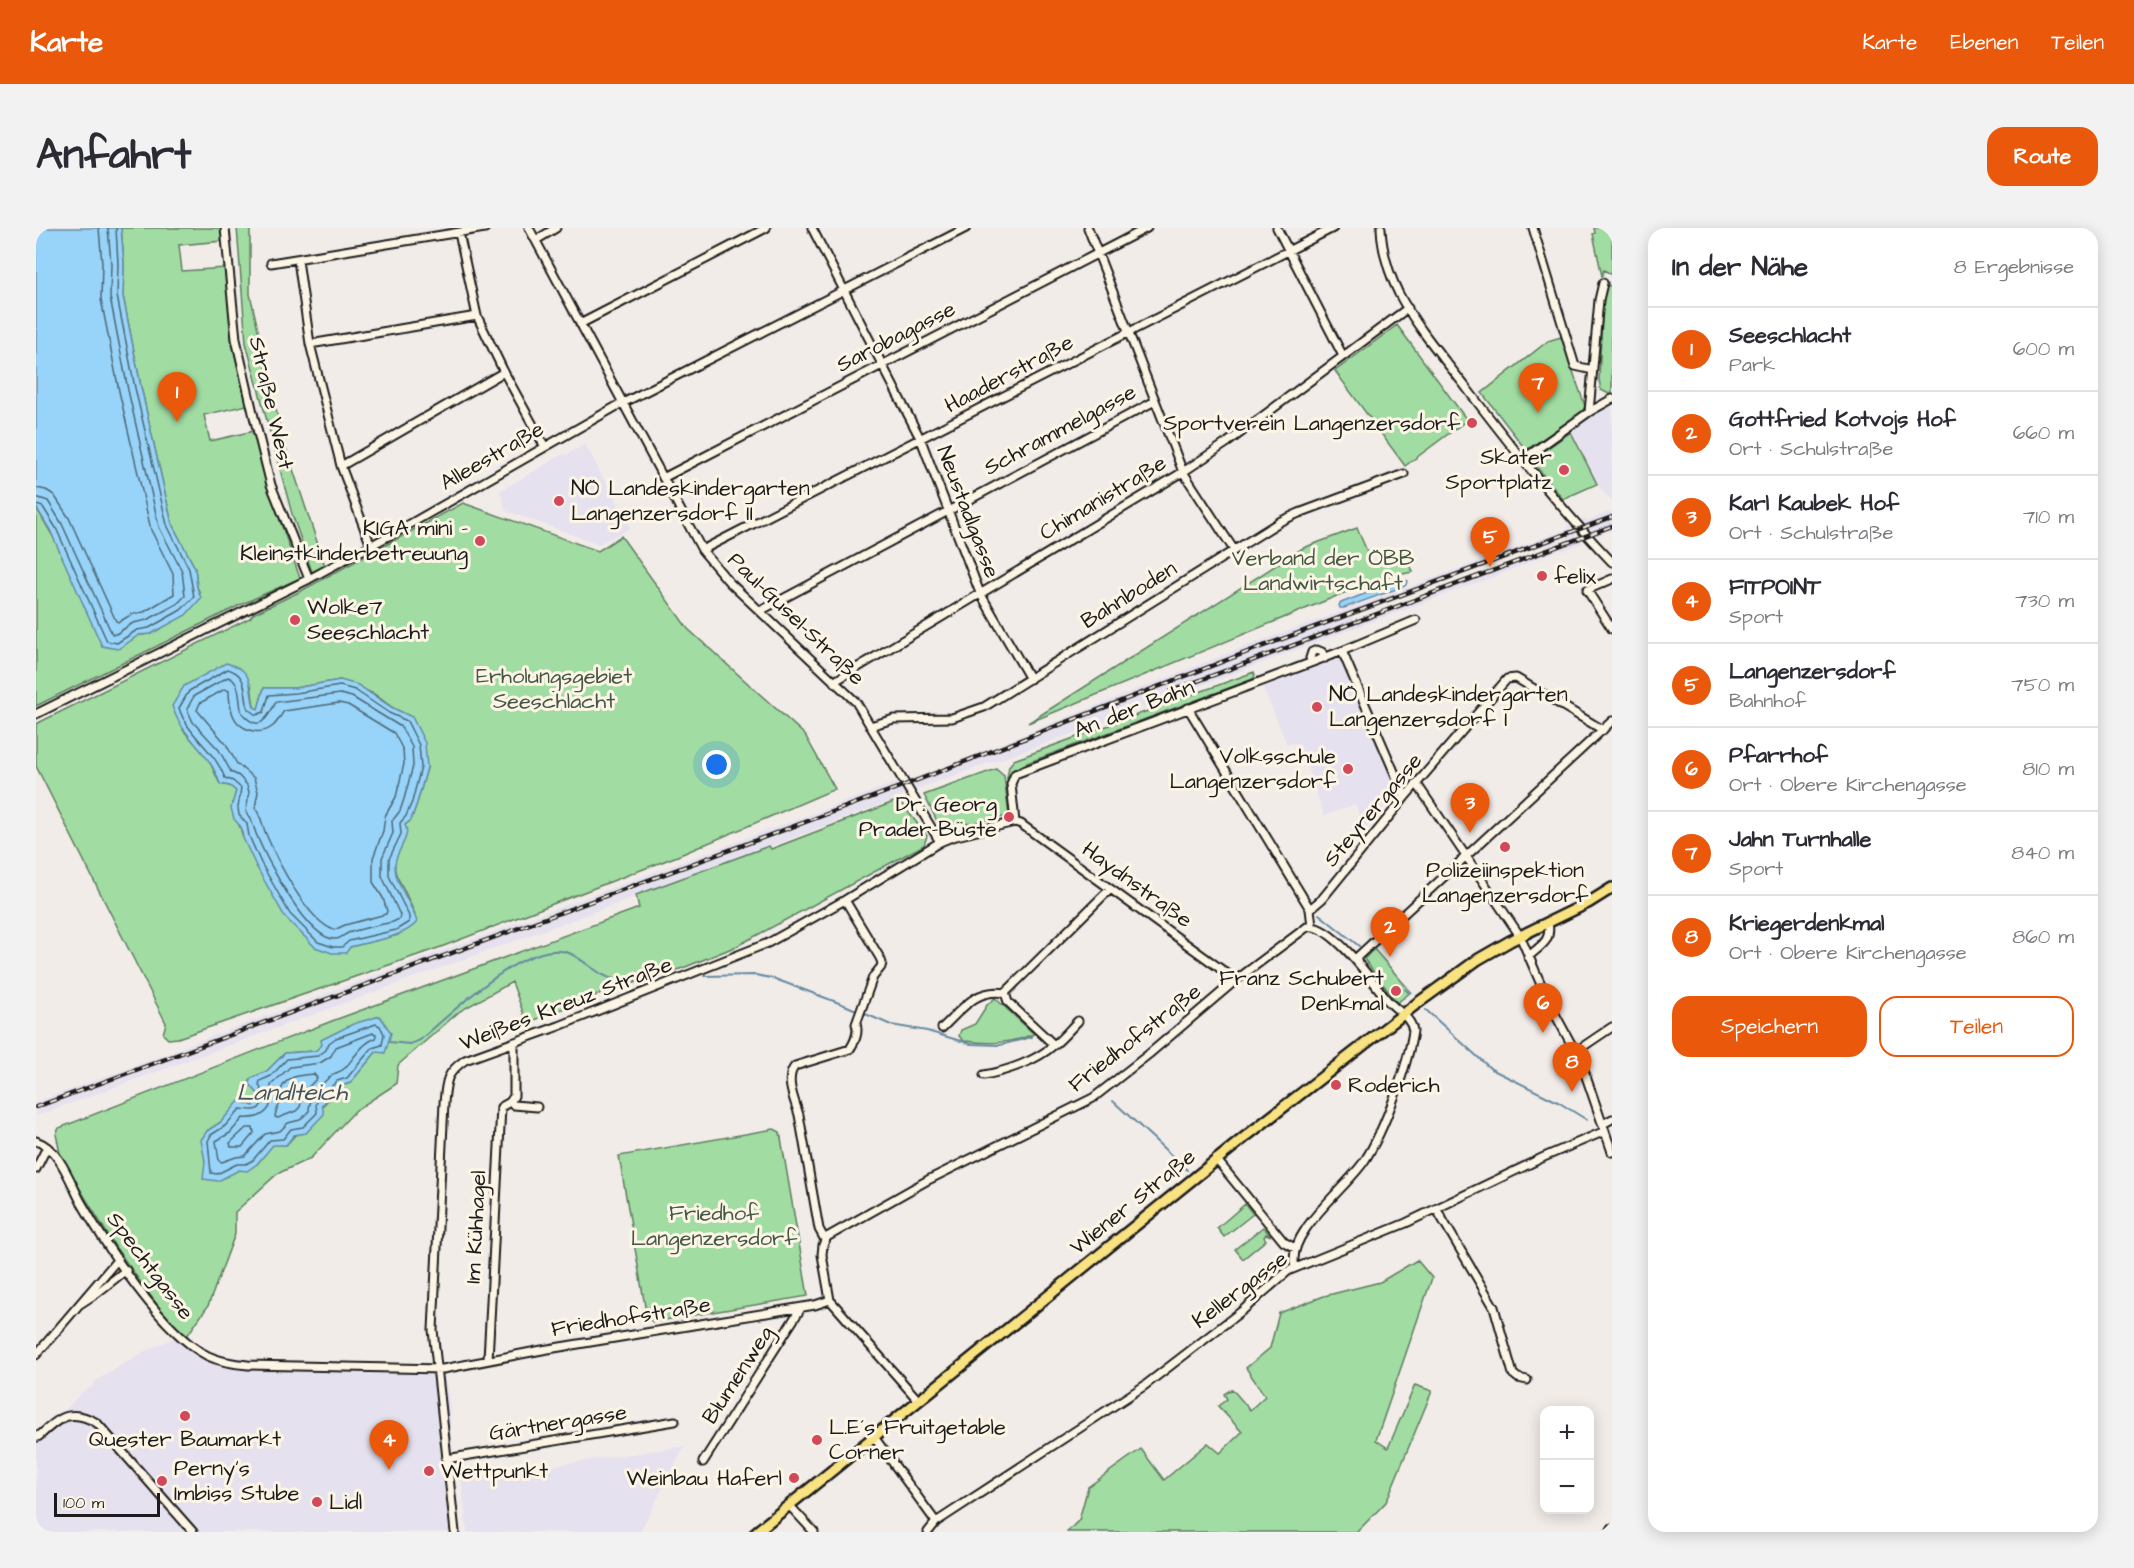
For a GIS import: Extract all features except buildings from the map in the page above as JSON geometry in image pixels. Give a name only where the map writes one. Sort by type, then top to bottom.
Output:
[{"type":"main road","name":"Wiener Straße","points":[[756,1532],[1216,1159],[1402,1015],[1477,960],[1588,903],[1612,888]]},
{"type":"street","name":"Straße West","points":[[225,228],[236,339],[254,417],[272,485],[309,579]]},
{"type":"street","points":[[271,263],[485,228]]},
{"type":"street","name":"Paul-Gusel-Straße","points":[[529,228],[702,550],[715,567],[856,702],[940,842]]},
{"type":"street","points":[[536,240],[556,228]]},
{"type":"street","points":[[580,324],[766,228]]},
{"type":"street","name":"Neustadlgasse","points":[[812,228],[921,440],[980,593],[1030,679]]},
{"type":"street","name":"Alleestraße","points":[[36,714],[309,579],[622,403],[966,228]]},
{"type":"street","points":[[1088,228],[1183,472],[1234,550]]},
{"type":"street","name":"Sarobagasse","points":[[663,478],[1147,228]]},
{"type":"street","points":[[1277,228],[1342,356]]},
{"type":"street","name":"Haaderstraße","points":[[702,550],[1333,228]]},
{"type":"street","points":[[1381,228],[1384,255],[1408,308],[1441,355],[1522,460],[1612,562]]},
{"type":"street","points":[[1533,228],[1575,366],[1593,370]]},
{"type":"street","points":[[459,233],[477,316],[504,372],[545,447]]},
{"type":"street","points":[[298,260],[310,344],[341,466],[371,546]]},
{"type":"street","points":[[1590,412],[1599,300],[1603,283]]},
{"type":"street","name":"Chimanistraße","points":[[835,681],[1183,472],[1228,442],[1408,308]]},
{"type":"street","points":[[310,344],[477,316]]},
{"type":"street","points":[[341,466],[504,372]]},
{"type":"street","points":[[1522,460],[1612,399]]},
{"type":"street","name":"Schrammelgasse","points":[[760,611],[1155,401]]},
{"type":"street","name":"Bahnboden","points":[[870,726],[894,718],[940,720],[963,716],[984,707],[1281,521],[1404,474]]},
{"type":"street","points":[[1612,579],[1587,590],[1612,628]]},
{"type":"street","name":"An der Bahn","points":[[1016,822],[1011,784],[1015,774],[1312,662],[1310,658],[1312,652],[1317,650],[1322,652],[1324,658],[1416,620]]},
{"type":"street","points":[[1342,651],[1405,797]]},
{"type":"street","name":"Steyrergasse","points":[[1310,909],[1322,899],[1405,797],[1507,679],[1516,678],[1603,730]]},
{"type":"street","points":[[1188,708],[1310,909],[1312,926],[1324,930],[1355,959],[1388,1001],[1411,1024],[1412,1038],[1391,1105],[1369,1152],[1355,1173],[1305,1230],[1295,1248],[1293,1258],[1295,1267]]},
{"type":"street","points":[[1355,959],[1612,721]]},
{"type":"street","points":[[1417,784],[1520,936],[1549,1003],[1581,1062],[1612,1152]]},
{"type":"street","name":"Weißes Kreuz Straße","points":[[455,1532],[433,1330],[444,1103],[447,1079],[453,1069],[465,1060],[768,943],[845,900],[940,842],[1016,822]]},
{"type":"street","name":"Haydnstraße","points":[[1016,822],[1236,980]]},
{"type":"street","points":[[942,1028],[970,1001],[992,992],[1005,993],[1110,889]]},
{"type":"street","points":[[845,900],[882,963],[881,967],[873,976],[856,1024],[857,1036],[850,1049],[795,1066],[790,1075],[817,1222],[825,1240],[822,1250],[830,1300],[918,1400]]},
{"type":"street","points":[[1528,957],[1547,939],[1550,932],[1548,923]]},
{"type":"street","name":"Friedhofstraße","points":[[825,1240],[834,1232],[928,1180],[1093,1098],[1236,980],[1312,926]]},
{"type":"street","points":[[1005,993],[1008,1002],[1054,1046]]},
{"type":"street","points":[[984,1075],[1000,1072],[1042,1054],[1054,1046],[1078,1021]]},
{"type":"street","points":[[1575,1052],[1612,1027]]},
{"type":"street","name":"Im Kühhagel","points":[[488,1360],[501,1107],[510,1102],[514,1096],[514,1043]]},
{"type":"street","points":[[850,1049],[858,1054]]},
{"type":"street","points":[[510,1102],[514,1105],[537,1107]]},
{"type":"street","name":"Kellergasse","points":[[928,1532],[936,1522],[1144,1386],[1243,1310],[1280,1276],[1295,1267],[1437,1209],[1604,1128],[1612,1119]]},
{"type":"street","points":[[36,1141],[47,1147],[36,1169]]},
{"type":"street","name":"Spechtgasse","points":[[47,1147],[57,1157],[89,1214],[153,1307],[173,1329],[199,1350],[216,1359],[248,1365],[437,1369]]},
{"type":"street","points":[[1216,1159],[1284,1242],[1295,1248]]},
{"type":"street","points":[[1437,1209],[1494,1307],[1513,1374],[1527,1380]]},
{"type":"street","points":[[36,1355],[118,1259]]},
{"type":"street","points":[[78,1305],[126,1270]]},
{"type":"street","name":"Friedhofstraße","points":[[437,1369],[801,1308],[830,1300]]},
{"type":"street","name":"Blumenweg","points":[[703,1461],[801,1308]]},
{"type":"street","points":[[36,1435],[38,1437],[67,1415],[82,1414],[97,1423],[193,1532]]},
{"type":"street","name":"Gärtnergasse","points":[[446,1459],[675,1421]]},
{"type":"street","points":[[874,1437],[936,1522]]},
{"type":"street","points":[[789,1505],[813,1532]]},
{"type":"shaded area","points":[[1612,399],[1612,502],[1597,484],[1567,428]]},
{"type":"shaded area","name":"NÖ Landeskindergarten Langenzersdorf II","points":[[585,444],[631,528],[599,544],[506,511],[500,491],[565,453],[567,455]]},
{"type":"shaded area","points":[[1612,511],[1612,530],[1596,536],[1581,519],[1589,520]]},
{"type":"shaded area","points":[[1567,524],[1583,543],[1563,551],[1561,549],[1496,576],[1176,697],[914,790],[725,864],[36,1116],[36,1102],[892,784],[909,780],[1241,648],[1568,529]],"holes":[[[1567,537],[1569,541],[1353,621],[1352,615],[1544,544],[1545,548]]]},
{"type":"shaded area","points":[[1341,657],[1397,792],[1368,826],[1364,827],[1355,804],[1324,816],[1299,743],[1287,744],[1262,685]]},
{"type":"shaded area","points":[[183,1334],[214,1354],[265,1361],[442,1364],[449,1400],[458,1532],[36,1532],[36,1440],[82,1392],[93,1386],[94,1382],[141,1353]]},
{"type":"shaded area","points":[[685,1446],[640,1532],[467,1532],[461,1479]]},
{"type":"green space","points":[[121,228],[221,228],[223,241],[179,245],[182,271],[226,268],[231,338],[247,405],[204,415],[210,441],[254,431],[268,486],[300,578],[240,605],[36,706],[36,507],[118,649],[139,635],[151,634],[200,593],[195,568],[172,524],[141,387],[123,296],[124,264]]},
{"type":"green space","points":[[237,228],[250,228],[250,294],[282,436],[325,566],[312,572],[292,514],[246,343]]},
{"type":"green space","points":[[1594,228],[1612,228],[1612,275],[1604,270],[1602,276],[1593,234],[1595,233]]},
{"type":"green space","points":[[1612,285],[1611,395],[1601,390],[1599,380],[1603,292],[1607,286]]},
{"type":"green space","points":[[1397,325],[1467,420],[1405,466],[1335,371]]},
{"type":"green space","points":[[1561,337],[1585,406],[1582,412],[1526,450],[1482,393],[1548,341]]},
{"type":"green space","name":"Skater Sportplatz","points":[[1571,432],[1597,484],[1563,499],[1531,460]]},
{"type":"green space","name":"Erholungsgebiet Seeschlacht","points":[[463,503],[598,551],[621,536],[688,629],[805,735],[835,789],[680,855],[441,947],[178,1038],[168,1039],[163,1034],[166,1023],[36,766],[36,724],[299,592]],"holes":[[[340,680],[374,694],[393,708],[411,717],[418,730],[427,768],[411,820],[405,825],[405,836],[396,856],[395,865],[396,875],[415,914],[398,935],[350,947],[243,838],[233,808],[236,791],[230,786],[220,784],[208,758],[183,730],[251,685],[254,707],[258,710],[264,688],[295,688]]]},
{"type":"green space","name":"Verband der ÖBB Landwirtschaft","points":[[1357,528],[1372,563],[1405,551],[1413,572],[1378,579],[1028,723],[1303,548]]},
{"type":"green space","points":[[1254,672],[1253,679],[1027,763],[1017,768],[1007,778],[1009,766],[1014,760]]},
{"type":"green space","points":[[996,769],[1004,776],[1009,816],[949,827],[938,823],[924,795]]},
{"type":"green space","points":[[899,800],[927,836],[924,845],[737,946],[683,968],[602,993],[527,1023],[512,982],[460,1011],[398,1065],[396,1084],[356,1110],[311,1158],[277,1174],[235,1212],[235,1234],[208,1306],[187,1336],[158,1306],[116,1248],[61,1158],[56,1134],[59,1128],[332,1021],[639,908],[636,895],[769,846],[771,849]],"holes":[[[322,1045],[376,1052],[350,1083],[341,1086],[286,1145],[273,1144],[257,1164],[204,1179],[207,1131],[221,1122],[239,1102],[254,1106],[259,1095],[250,1084],[250,1079],[267,1071],[285,1053],[316,1051]]]},
{"type":"green space","points":[[1374,949],[1411,992],[1397,1003],[1364,959]]},
{"type":"green space","points":[[995,998],[1034,1034],[1017,1040],[999,1042],[964,1041],[959,1036],[961,1030],[975,1024],[987,1005]]},
{"type":"green space","name":"Friedhof Langenzersdorf","points":[[774,1129],[780,1132],[808,1296],[653,1322],[647,1318],[619,1156]]},
{"type":"green space","points":[[1245,1204],[1253,1214],[1224,1237],[1217,1228]]},
{"type":"green space","points":[[1263,1227],[1271,1236],[1266,1234],[1264,1237],[1266,1240],[1243,1259],[1235,1249]]},
{"type":"green space","points":[[1417,1260],[1432,1278],[1376,1440],[1388,1448],[1415,1385],[1432,1391],[1386,1502],[1357,1532],[1067,1532],[1079,1520],[1088,1487],[1141,1449],[1164,1480],[1208,1443],[1220,1453],[1242,1432],[1218,1406],[1227,1399],[1224,1394],[1232,1389],[1250,1410],[1265,1396],[1246,1368],[1270,1348],[1279,1313],[1324,1296],[1380,1282]]},
{"type":"water","points":[[36,228],[121,228],[124,264],[123,296],[141,387],[172,524],[195,568],[201,598],[186,615],[151,634],[139,635],[118,649],[102,646],[50,530],[36,507]]},
{"type":"water","points":[[1403,579],[1408,581],[1405,586],[1340,608],[1341,603]]},
{"type":"water","points":[[226,663],[246,674],[254,707],[258,709],[264,688],[295,688],[340,680],[358,685],[393,708],[412,717],[425,743],[427,768],[411,820],[405,825],[407,830],[405,839],[395,865],[397,879],[417,922],[404,932],[350,947],[346,953],[332,953],[315,947],[285,917],[256,866],[243,838],[241,827],[234,819],[231,808],[236,791],[230,786],[220,784],[210,762],[182,727],[172,706],[184,686]]},
{"type":"water","name":"Landlteich","points":[[380,1016],[391,1033],[385,1053],[376,1052],[350,1083],[341,1086],[322,1105],[324,1114],[306,1133],[294,1135],[286,1145],[273,1145],[257,1164],[247,1171],[239,1170],[218,1181],[203,1179],[205,1161],[201,1140],[207,1131],[221,1122],[239,1101],[254,1106],[259,1095],[250,1084],[250,1079],[267,1071],[285,1053],[315,1051],[322,1045],[321,1040],[353,1024]]},
{"type":"waterway","points":[[1319,914],[1359,946]]},
{"type":"waterway","points":[[389,1042],[410,1044],[420,1040],[490,981],[532,956],[552,951],[569,953],[610,978],[640,980]]},
{"type":"waterway","points":[[704,976],[756,975],[775,979],[891,1025],[927,1031],[971,1044],[1000,1045],[1032,1037]]},
{"type":"waterway","points":[[1405,989],[1409,993]]},
{"type":"waterway","points":[[1426,1010],[1491,1069],[1558,1102],[1587,1120]]},
{"type":"waterway","points":[[1113,1101],[1187,1170]]},
{"type":"railway","points":[[36,1107],[897,788],[1250,651],[1612,517]]},
{"type":"railway","points":[[1171,691],[1612,526]]},
{"type":"place","name":"Jahn Turnhalle","points":[[1538,413]]},
{"type":"place","name":"Seeschlacht","points":[[177,422]]},
{"type":"place","name":"Sportverein Langenzersdorf","points":[[1472,423]]},
{"type":"place","name":"Skater Sportplatz","points":[[1564,470]]},
{"type":"place","name":"NÖ Landeskindergarten Langenzersdorf II","points":[[559,501]]},
{"type":"place","name":"KIGA mini - Kleinstkinderbetreuung","points":[[480,541]]},
{"type":"place","name":"Langenzersdorf","points":[[1490,567]]},
{"type":"place","name":"felix","points":[[1542,576]]},
{"type":"place","name":"Wolke7 Seeschlacht","points":[[295,620]]},
{"type":"place","name":"NÖ Landeskindergarten Langenzersdorf I","points":[[1317,707]]},
{"type":"place","name":"Volksschule Langenzersdorf","points":[[1348,769]]},
{"type":"place","name":"Dr. Georg Prader-Büste","points":[[1009,817]]},
{"type":"place","name":"Karl Kaubek Hof","points":[[1470,833]]},
{"type":"place","name":"Polizeiinspektion Langenzersdorf","points":[[1505,847]]},
{"type":"place","name":"Gottfried Kotvojs Hof","points":[[1390,957]]},
{"type":"place","name":"Franz Schubert Denkmal","points":[[1396,991]]},
{"type":"place","name":"Pfarrhof","points":[[1543,1033]]},
{"type":"place","name":"Roderich","points":[[1336,1085]]},
{"type":"place","name":"Kriegerdenkmal","points":[[1572,1092]]},
{"type":"place","name":"Quester Baumarkt","points":[[185,1416]]},
{"type":"place","name":"L.E´s Fruitgetable Corner","points":[[817,1440]]},
{"type":"place","name":"FITPOINT","points":[[389,1470]]},
{"type":"place","name":"Wettpunkt","points":[[429,1471]]},
{"type":"place","name":"Weinbau Haferl","points":[[794,1478]]},
{"type":"place","name":"Perny’s Imbiss Stube","points":[[162,1481]]},
{"type":"place","name":"Lidl","points":[[317,1502]]}]
